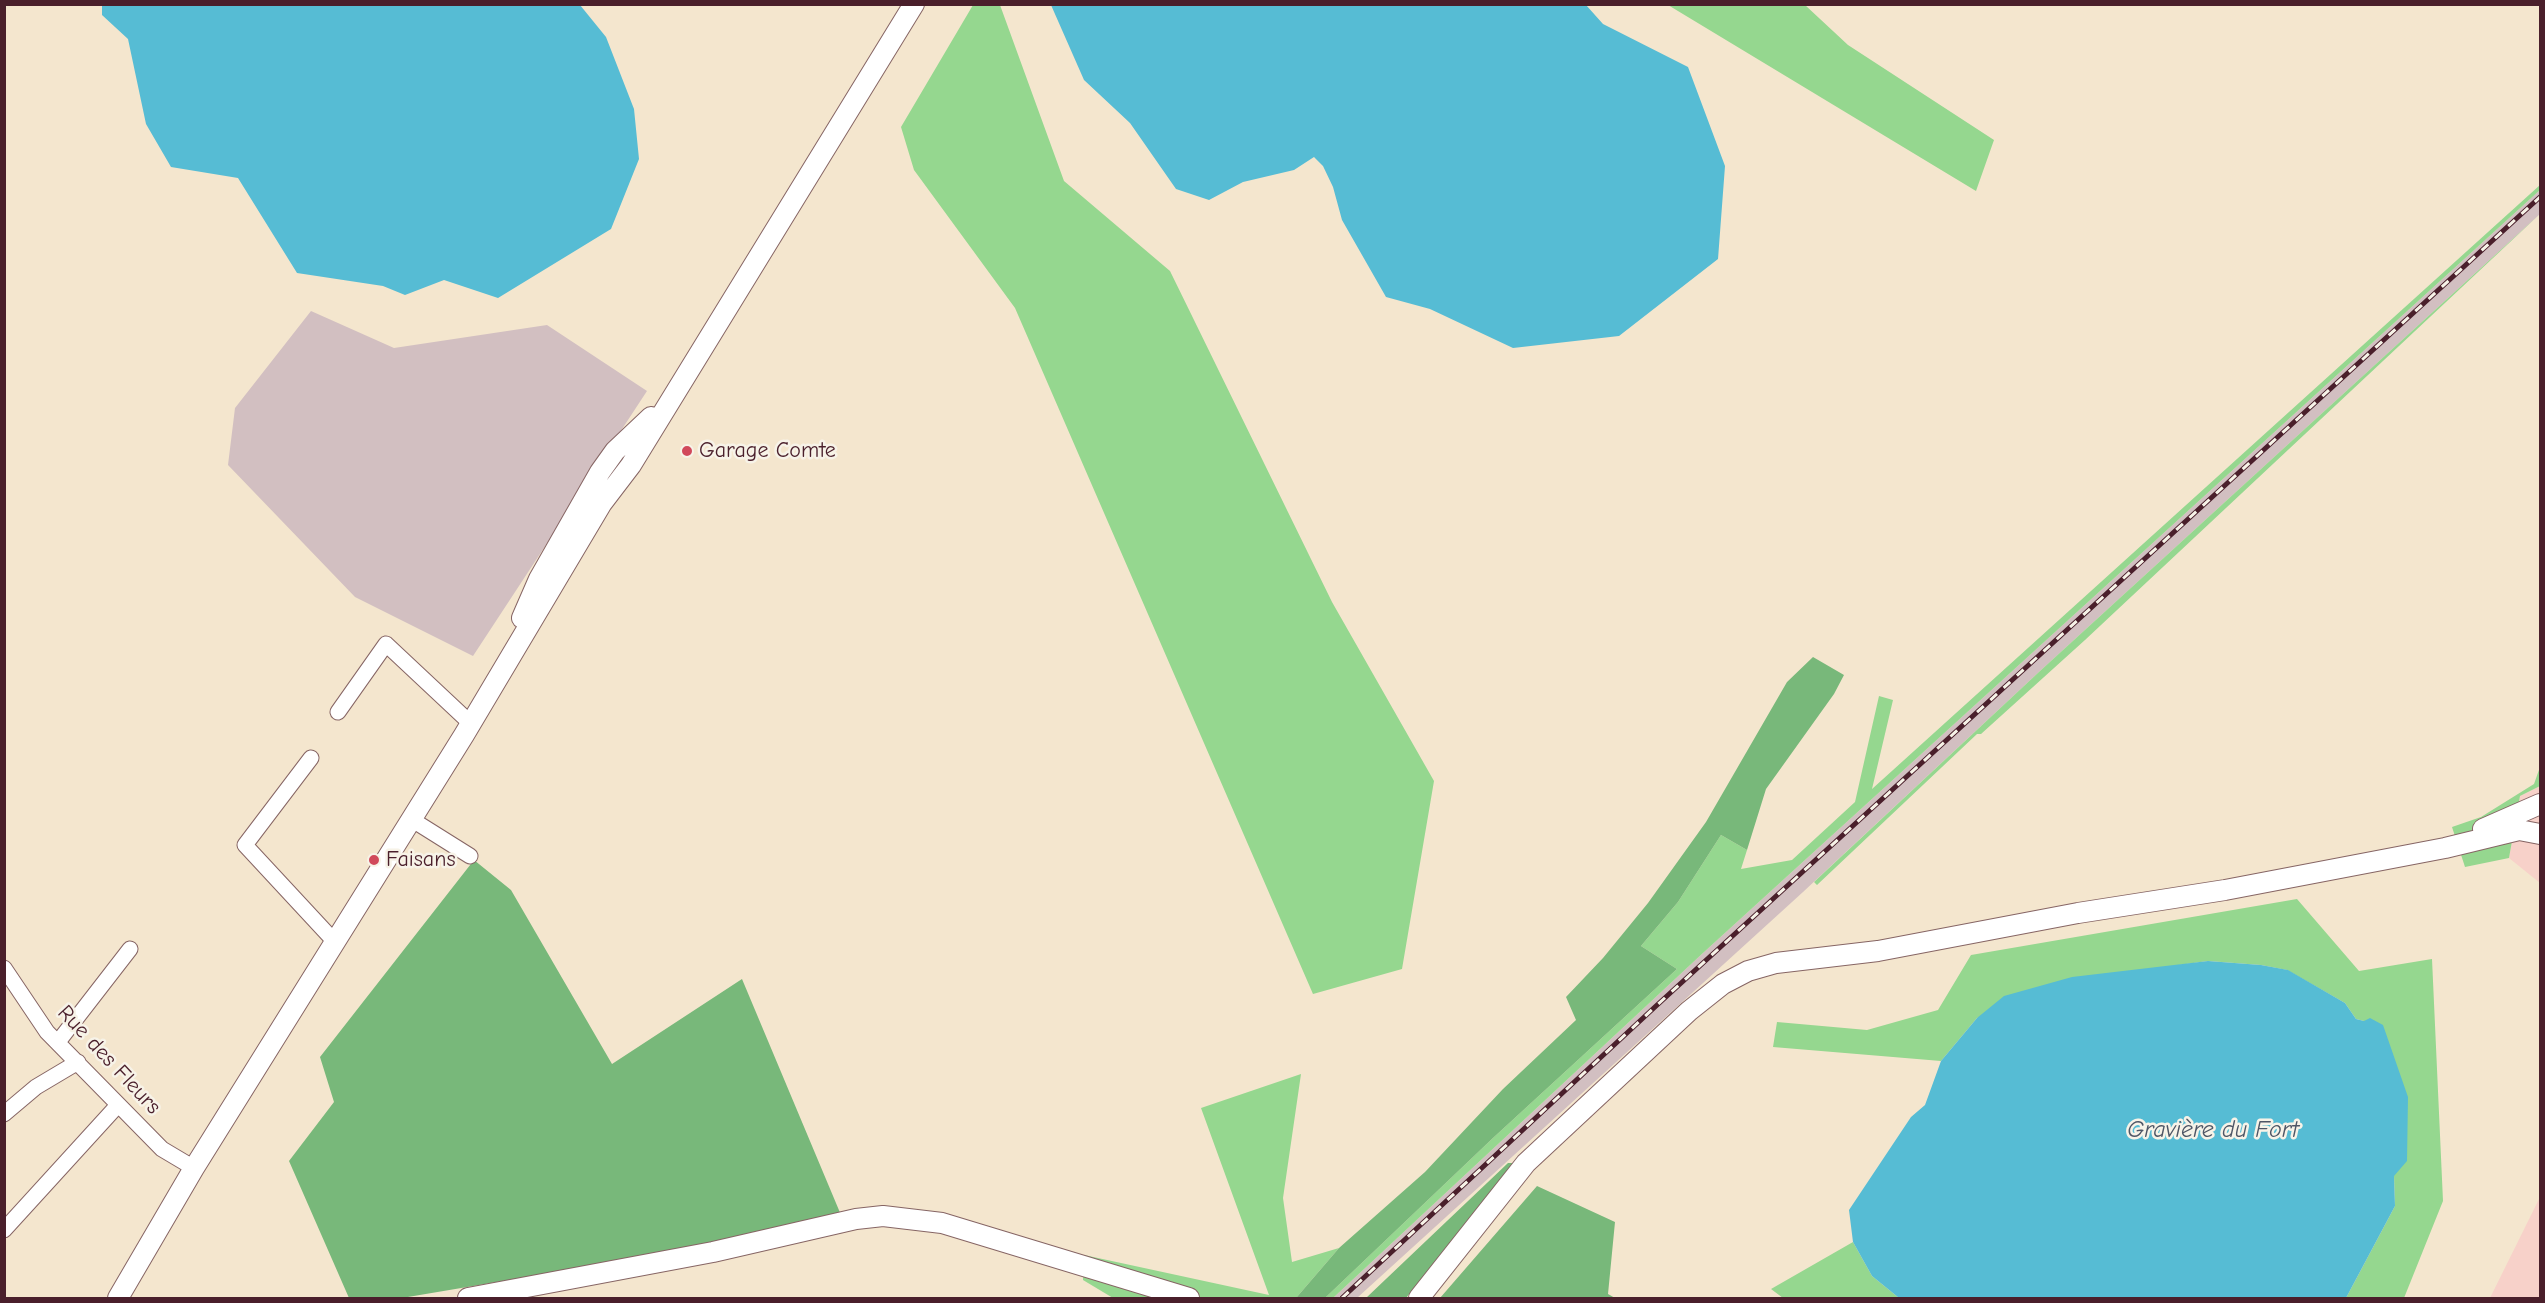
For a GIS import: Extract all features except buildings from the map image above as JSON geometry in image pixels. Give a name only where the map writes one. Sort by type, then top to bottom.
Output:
[{"type":"main road","points":[[118,1299],[194,1168],[503,670],[539,595],[590,507],[615,451],[677,388],[914,4]]},
{"type":"main road","points":[[2400,856],[2479,830],[2541,804]]},
{"type":"main road","points":[[1419,1299],[1511,1180],[1540,1148],[1689,1011],[1734,977],[1769,964],[1878,951],[2078,913],[2225,890],[2519,831],[2541,834]]},
{"type":"main road","points":[[468,1299],[713,1252],[856,1219],[883,1216],[910,1217],[942,1223],[1189,1299]]},
{"type":"street","points":[[338,712],[386,644],[466,719],[472,720]]},
{"type":"street","points":[[311,758],[245,845],[335,942]]},
{"type":"street","points":[[411,819],[470,856]]},
{"type":"street","points":[[58,1041],[130,949]]},
{"type":"street","name":"Rue des Fleurs","points":[[4,968],[47,1032],[162,1149],[194,1168]]},
{"type":"street","points":[[4,1114],[36,1088],[78,1062]]},
{"type":"street","points":[[4,1230],[118,1105]]},
{"type":"shaded area","points":[[2540,190],[2540,214],[2040,671],[1803,892],[1357,1298],[1333,1298],[1703,953]]},
{"type":"shaded area","points":[[311,311],[394,348],[547,325],[647,391],[473,656],[355,597],[228,465],[235,408]]},
{"type":"shaded area","points":[[2540,786],[2540,883],[2509,858],[2520,796]]},
{"type":"shaded area","points":[[2540,1197],[2540,1298],[2490,1298]]},
{"type":"green space","points":[[973,5],[1000,5],[1064,181],[1170,271],[1332,602],[1434,781],[1402,969],[1313,994],[1015,308],[914,170],[901,127]]},
{"type":"green space","points":[[1668,5],[1805,5],[1848,45],[1994,140],[1976,191]]},
{"type":"green space","points":[[2540,185],[2540,190],[1703,953],[1333,1298],[1325,1298],[1493,1138],[1677,969],[1641,946],[1678,902],[1721,835],[1747,850],[1741,869],[1792,860],[1855,802],[1879,696],[1893,700],[1872,789]]},
{"type":"green space","points":[[2540,214],[2085,640],[1981,734],[1977,734],[1817,885],[1814,882],[2040,671]]},
{"type":"green space","points":[[1813,657],[1844,675],[1834,694],[1766,789],[1747,850],[1721,835],[1678,902],[1641,946],[1677,969],[1493,1138],[1325,1298],[1296,1298],[1339,1248],[1425,1172],[1503,1089],[1576,1020],[1566,997],[1603,958],[1648,903],[1706,822],[1787,682]]},
{"type":"green space","points":[[2540,767],[2540,786],[2520,796],[2509,858],[2465,867],[2452,827],[2481,817],[2534,784]]},
{"type":"green space","points":[[474,860],[511,890],[612,1064],[742,979],[841,1215],[716,1245],[402,1298],[349,1298],[289,1161],[334,1102],[320,1057]]},
{"type":"green space","points":[[2297,899],[2359,971],[2432,959],[2443,1201],[2404,1298],[2346,1298],[2395,1206],[2394,1176],[2364,1021],[2356,1019],[2345,1003],[2287,970],[2261,965],[2208,961],[2143,970],[1977,1018],[1941,1061],[1773,1047],[1777,1022],[1867,1030],[1938,1010],[1971,955]]},
{"type":"green space","points":[[1301,1074],[1283,1198],[1292,1262],[1339,1248],[1296,1298],[1113,1298],[1083,1280],[1084,1255],[1269,1295],[1201,1108]]},
{"type":"green space","points":[[1508,1163],[1516,1163],[1406,1298],[1366,1298]]},
{"type":"green space","points":[[1537,1186],[1615,1222],[1608,1294],[1615,1298],[1440,1298]]},
{"type":"green space","points":[[1853,1242],[1872,1276],[1899,1298],[1783,1298],[1771,1289]]},
{"type":"water","points":[[102,4],[580,5],[606,37],[634,109],[639,159],[611,229],[498,298],[444,280],[405,295],[383,286],[297,273],[238,178],[171,167],[146,124],[128,39],[102,15]]},
{"type":"water","points":[[1051,5],[1586,5],[1603,24],[1688,67],[1725,166],[1718,259],[1619,336],[1513,348],[1430,309],[1386,297],[1342,220],[1333,187],[1323,166],[1314,157],[1294,170],[1243,182],[1209,200],[1176,189],[1130,123],[1084,80]]},
{"type":"water","name":"Gravière du Fort","points":[[2208,961],[2261,965],[2288,970],[2345,1003],[2356,1019],[2364,1021],[2370,1018],[2383,1025],[2408,1097],[2407,1161],[2394,1176],[2395,1206],[2346,1298],[1899,1298],[1872,1276],[1853,1242],[1849,1210],[1911,1117],[1925,1105],[1941,1061],[1977,1018],[2004,996],[2072,977]]},
{"type":"railway","points":[[1342,1298],[1656,1006],[2540,197]]},
{"type":"place","name":"Garage Comte","points":[[687,451]]},
{"type":"place","name":"Faisans","points":[[374,860]]}]
